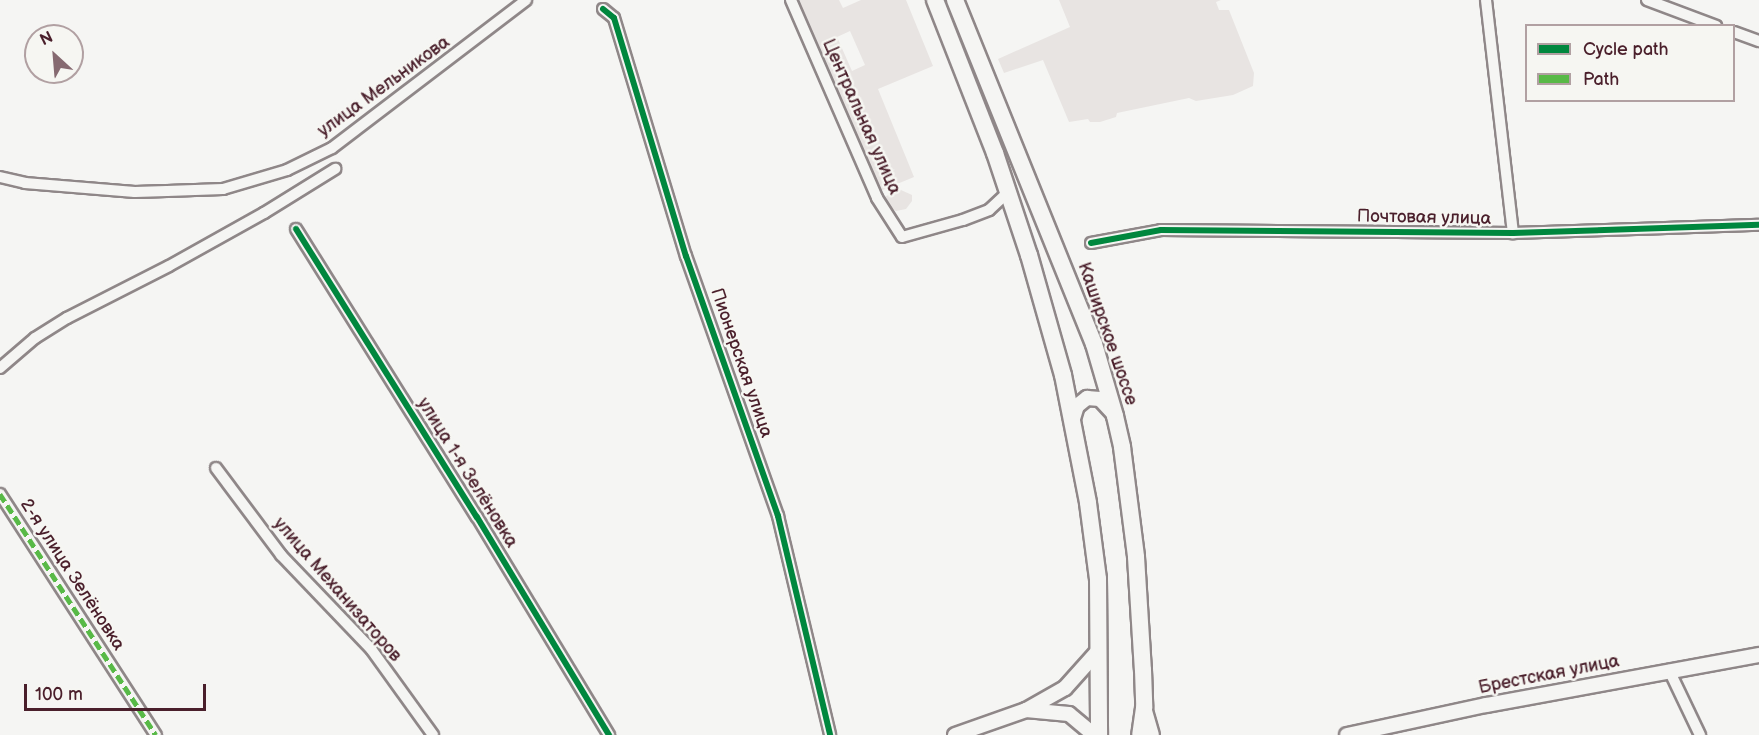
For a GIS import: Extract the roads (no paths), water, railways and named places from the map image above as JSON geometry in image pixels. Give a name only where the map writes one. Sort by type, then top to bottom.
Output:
[{"type":"main road","points":[[935,0],[1008,192],[1063,375],[1088,503],[1098,579],[1099,735]]},
{"type":"main road","name":"Каширское шоссе","points":[[955,0],[1094,344],[1115,416],[1123,457],[1136,557],[1144,708],[1140,735]]},
{"type":"main road","points":[[1072,422],[1077,406],[1094,397],[1104,402],[1115,416]]},
{"type":"main road","points":[[955,735],[1026,710],[1065,688],[1099,650]]},
{"type":"main road","name":"Брестская улица","points":[[1347,735],[1759,654]]},
{"type":"main road","points":[[1144,708],[1152,735]]},
{"type":"main road","points":[[1026,710],[1069,714],[1094,735]]},
{"type":"street","name":"улица Мельникова","points":[[0,177],[25,183],[146,191],[224,189],[287,170],[332,148],[526,0]]},
{"type":"street","name":"Центральная улица","points":[[791,0],[877,198],[902,237],[989,210],[1008,192]]},
{"type":"street","points":[[1486,0],[1513,233]]},
{"type":"street","points":[[1647,0],[1711,24]]},
{"type":"street","name":"Пионерская улица","points":[[603,9],[614,18],[686,256],[778,516],[830,735]]},
{"type":"street","points":[[1735,32],[1759,41]]},
{"type":"street","points":[[0,368],[35,338],[67,318],[169,266],[264,213],[335,169]]},
{"type":"street","name":"Почтовая улица","points":[[1090,243],[1161,230],[1513,233],[1759,225]]},
{"type":"street","name":"улица 1-я Зелёновка","points":[[296,229],[477,517],[609,735]]},
{"type":"street","name":"улица Механизаторов","points":[[216,468],[281,555],[371,649],[433,735]]},
{"type":"street","name":"2-я улица Зелёновка","points":[[0,494],[156,735]]},
{"type":"street","points":[[1669,670],[1700,735]]}]
